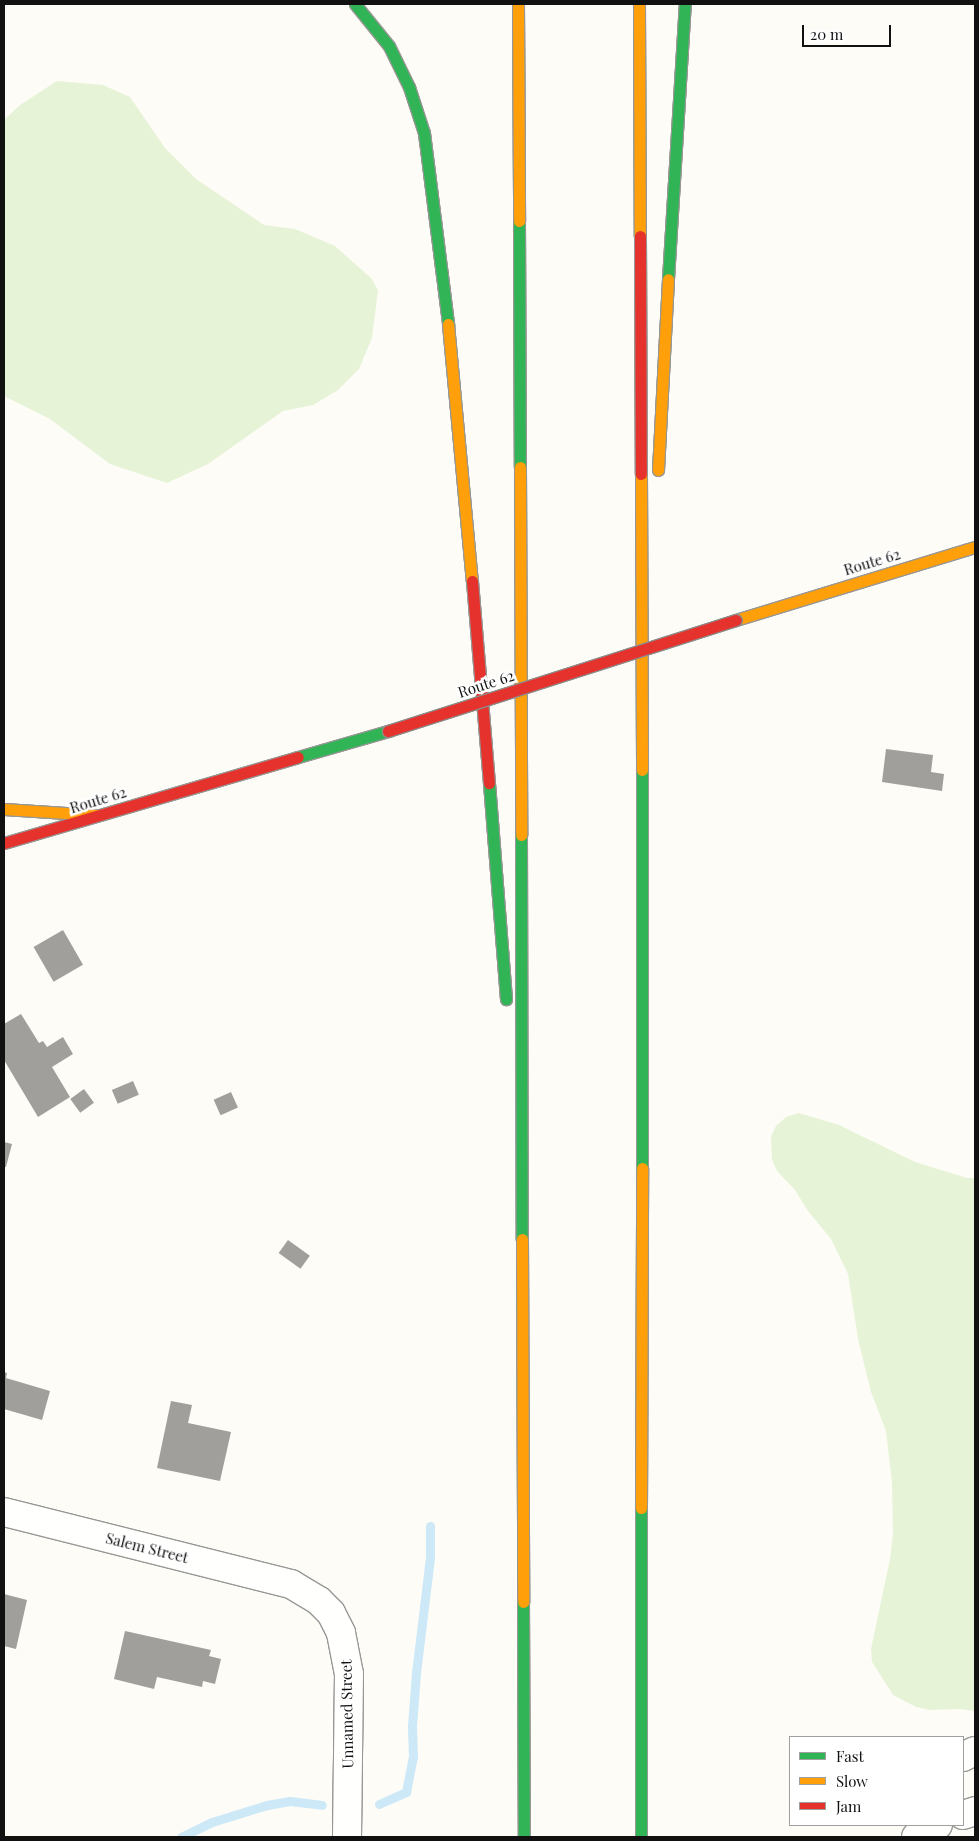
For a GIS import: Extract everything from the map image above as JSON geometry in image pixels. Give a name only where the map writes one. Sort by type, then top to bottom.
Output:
[{"type":"main road","points":[[355,4],[388,46],[409,86],[424,133],[431,175],[445,292],[471,573],[507,1010]]},
{"type":"main road","points":[[518,4],[524,1837]]},
{"type":"main road","points":[[639,4],[642,761],[641,1837]]},
{"type":"main road","points":[[657,485],[680,61],[685,4]]},
{"type":"main road","name":"Route 62","points":[[4,844],[388,731],[736,620],[975,547]]},
{"type":"main road","points":[[642,761],[653,554]]},
{"type":"main road","points":[[4,809],[97,816]]},
{"type":"main road","points":[[509,1039],[523,1205]]},
{"type":"street","name":"Salem Street","points":[[4,1512],[291,1584]]},
{"type":"street","name":"Unnamed Street","points":[[291,1584],[308,1593],[331,1613],[345,1644],[349,1674],[347,1837]]},
{"type":"street","points":[[916,1837],[936,1826]]},
{"type":"green space","points":[[57,81],[103,85],[130,97],[165,148],[196,179],[264,225],[295,229],[335,246],[371,278],[378,290],[372,338],[359,369],[338,390],[313,405],[283,411],[208,464],[167,483],[110,464],[50,419],[4,396],[4,120],[20,105]]},
{"type":"green space","points":[[799,1113],[839,1125],[915,1162],[967,1178],[975,1178],[975,1711],[959,1709],[930,1710],[916,1707],[893,1695],[872,1662],[871,1649],[890,1559],[893,1534],[892,1483],[886,1431],[871,1392],[858,1339],[848,1274],[831,1239],[808,1211],[795,1190],[777,1171],[772,1160],[771,1136],[776,1126],[786,1117]]},
{"type":"building","points":[[886,749],[933,755],[931,772],[944,774],[942,791],[882,782]]},
{"type":"building","points":[[63,930],[83,965],[54,982],[34,947]]},
{"type":"building","points":[[21,1014],[39,1043],[43,1041],[47,1047],[63,1037],[73,1054],[52,1067],[70,1097],[38,1117],[4,1060],[4,1024]]},
{"type":"building","points":[[133,1081],[139,1095],[118,1104],[112,1090]]},
{"type":"building","points":[[84,1089],[94,1103],[80,1113],[70,1099]]},
{"type":"building","points":[[231,1092],[238,1108],[221,1115],[214,1100]]},
{"type":"building","points":[[4,1142],[12,1144],[6,1167],[4,1167]]},
{"type":"building","points":[[288,1240],[310,1256],[300,1269],[279,1253]]},
{"type":"building","points":[[4,1372],[7,1373],[6,1378],[50,1391],[42,1420],[4,1409]]},
{"type":"building","points":[[171,1401],[192,1405],[188,1423],[231,1432],[220,1481],[157,1468]]},
{"type":"building","points":[[4,1594],[27,1600],[16,1649],[4,1646]]},
{"type":"building","points":[[125,1631],[211,1650],[209,1656],[221,1659],[215,1684],[203,1681],[202,1687],[157,1677],[154,1689],[114,1679]]},
{"type":"waterway","points":[[379,1804],[406,1792],[413,1757],[412,1726],[416,1673],[430,1558],[430,1526]]},
{"type":"waterway","points":[[181,1837],[212,1822],[267,1805],[290,1801],[322,1805]]},
{"type":"traffic: fast","points":[[355,4],[389,46],[409,87],[424,133],[448,324]]},
{"type":"traffic: fast","points":[[668,279],[685,4]]},
{"type":"traffic: fast","points":[[519,221],[520,467]]},
{"type":"traffic: fast","points":[[298,757],[388,731]]},
{"type":"traffic: fast","points":[[642,770],[642,1168]]},
{"type":"traffic: fast","points":[[489,783],[506,999]]},
{"type":"traffic: fast","points":[[521,835],[522,1239]]},
{"type":"traffic: fast","points":[[641,1508],[641,1837]]},
{"type":"traffic: fast","points":[[523,1602],[524,1837]]},
{"type":"traffic: slow","points":[[518,4],[519,221]]},
{"type":"traffic: slow","points":[[639,4],[640,236]]},
{"type":"traffic: slow","points":[[658,470],[668,279]]},
{"type":"traffic: slow","points":[[448,324],[472,581]]},
{"type":"traffic: slow","points":[[520,467],[521,835]]},
{"type":"traffic: slow","points":[[641,474],[642,770]]},
{"type":"traffic: slow","points":[[736,620],[975,547]]},
{"type":"traffic: slow","points":[[4,809],[97,815]]},
{"type":"traffic: slow","points":[[641,1508],[642,1168]]},
{"type":"traffic: slow","points":[[522,1239],[523,1602]]},
{"type":"traffic: jam","points":[[640,236],[641,474]]},
{"type":"traffic: jam","points":[[472,581],[489,783]]},
{"type":"traffic: jam","points":[[388,731],[736,620]]},
{"type":"traffic: jam","points":[[4,843],[298,757]]}]
